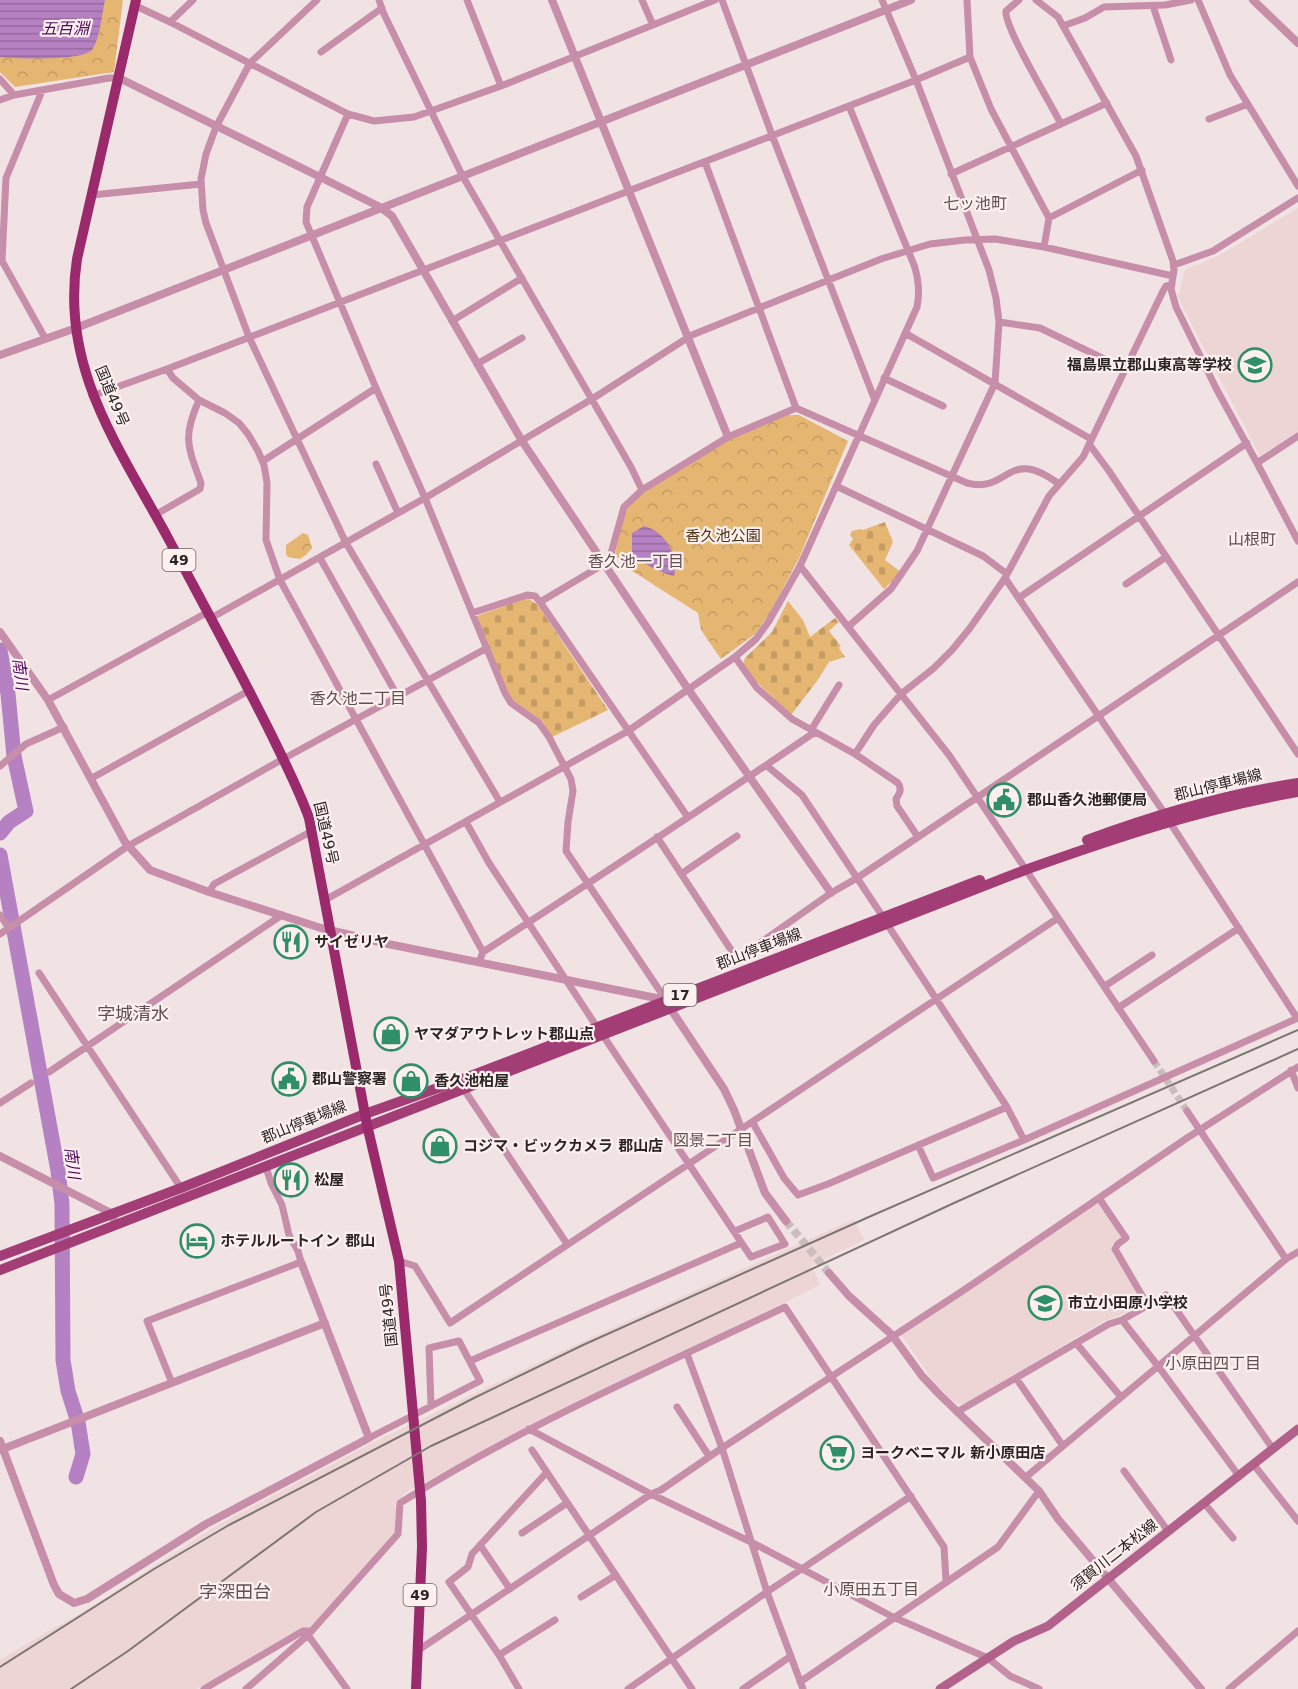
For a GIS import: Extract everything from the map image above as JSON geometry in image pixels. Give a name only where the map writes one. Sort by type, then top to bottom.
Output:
[{"type":"highway","name":"国道49号","points":[[136,3],[75,274],[76,328],[83,367],[92,396],[250,690],[303,800],[312,831],[366,1119],[399,1261],[421,1501],[422,1547],[416,1689]]},
{"type":"main road","name":"郡山停車場線","points":[[0,1256],[462,1084],[1023,867],[1167,818],[1271,787],[1298,783]]},
{"type":"main road","name":"郡山停車場線","points":[[1167,818],[1298,792]]},
{"type":"main road","name":"郡山停車場線","points":[[0,1270],[266,1167],[366,1119]]},
{"type":"main road","name":"須賀川二本松線","points":[[940,1689],[1014,1641],[1048,1626],[1298,1429]]},
{"type":"street","points":[[170,22],[193,0]]},
{"type":"street","points":[[317,0],[250,63],[216,127],[206,154],[201,184],[206,223],[249,337],[346,543],[500,802]]},
{"type":"street","points":[[379,0],[462,175],[631,467],[642,490]]},
{"type":"street","points":[[466,0],[501,86]]},
{"type":"street","points":[[552,0],[728,437]]},
{"type":"street","points":[[642,0],[653,25]]},
{"type":"street","points":[[136,3],[348,114],[374,121],[414,117],[501,86],[715,0]]},
{"type":"street","points":[[722,0],[874,398]]},
{"type":"street","points":[[849,626],[891,589],[917,551],[995,383],[999,322],[989,270],[978,239],[882,0]]},
{"type":"street","points":[[0,355],[76,328],[911,0]]},
{"type":"street","points":[[967,0],[970,57],[992,109],[1049,218],[1044,247]]},
{"type":"street","points":[[1019,0],[1006,11],[1005,17],[1017,44],[1061,124]]},
{"type":"street","points":[[1036,0],[1053,12],[1062,26],[1107,103],[1142,170],[1174,265],[1172,296],[1176,308],[1298,541]]},
{"type":"street","points":[[1062,26],[1085,18],[1104,7],[1153,6],[1191,0]]},
{"type":"street","points":[[1198,0],[1227,70],[1298,186]]},
{"type":"street","points":[[1253,0],[1298,43]]},
{"type":"street","points":[[1153,6],[1171,60]]},
{"type":"street","points":[[321,52],[382,8]]},
{"type":"street","points":[[92,396],[705,162],[970,57]]},
{"type":"street","points":[[0,100],[14,95],[119,78],[380,207],[392,216],[522,441],[688,689],[831,893]]},
{"type":"street","points":[[0,79],[14,95]]},
{"type":"street","points":[[42,91],[6,178],[1,261],[45,338]]},
{"type":"street","points":[[951,174],[1107,103]]},
{"type":"street","points":[[1209,119],[1248,104]]},
{"type":"street","points":[[325,900],[628,731],[735,657],[756,639],[769,621],[800,566],[917,307],[918,279],[908,249],[849,106]]},
{"type":"street","points":[[348,114],[306,211],[306,222],[511,703],[539,723],[566,767],[573,791],[566,851],[724,1089],[765,1193],[786,1221]]},
{"type":"street","points":[[705,162],[795,408]]},
{"type":"street","points":[[1049,218],[1142,170]]},
{"type":"street","points":[[92,195],[201,184]]},
{"type":"street","points":[[1174,265],[1213,251],[1298,198]]},
{"type":"street","points":[[48,700],[320,558],[522,441],[687,338],[908,249],[930,244],[978,239],[1002,240],[1044,247],[1173,280]]},
{"type":"street","points":[[452,321],[522,278]]},
{"type":"street","points":[[855,754],[874,725],[901,694],[934,668],[952,650],[1006,576],[1049,496],[1083,457],[1163,291],[1173,280]]},
{"type":"street","points":[[999,322],[1040,328],[1125,369]]},
{"type":"street","points":[[905,333],[995,383],[1090,442],[1298,754]]},
{"type":"street","points":[[477,364],[522,338]]},
{"type":"street","points":[[167,369],[173,378],[199,400],[239,423],[252,439],[263,461],[267,483],[266,540],[280,580],[483,952]]},
{"type":"street","points":[[884,378],[943,406]]},
{"type":"street","points":[[263,461],[376,388]]},
{"type":"street","points":[[155,515],[200,489],[201,483],[188,442],[189,423],[199,400]]},
{"type":"street","points":[[540,602],[604,564],[610,556],[624,507],[642,490],[728,437],[795,408],[951,477],[981,485],[1023,468],[1037,470],[1059,484]]},
{"type":"street","points":[[1257,463],[1298,436]]},
{"type":"street","points":[[1020,597],[1247,443]]},
{"type":"street","points":[[376,464],[398,513]]},
{"type":"street","points":[[836,486],[983,556],[1006,576],[1298,1018],[933,1178],[918,1145]]},
{"type":"street","points":[[1125,584],[1166,557]]},
{"type":"street","points":[[320,558],[398,697]]},
{"type":"street","points":[[800,566],[949,755],[1154,1061]]},
{"type":"street","points":[[657,837],[737,958],[1298,582]]},
{"type":"street","points":[[472,613],[527,595],[535,596],[687,816]]},
{"type":"street","points":[[0,632],[48,700],[128,846],[150,870],[209,892],[332,930],[668,1004]]},
{"type":"street","points":[[0,934],[128,846],[487,648]]},
{"type":"street","points":[[735,657],[747,677],[792,719],[855,754],[898,783],[901,787],[896,799],[897,806],[918,837]]},
{"type":"street","points":[[479,962],[483,952],[687,816],[751,777],[813,731],[839,685]]},
{"type":"street","points":[[92,778],[250,690]]},
{"type":"street","points":[[0,766],[26,744],[64,727]]},
{"type":"street","points":[[767,766],[802,795],[937,998],[1007,1107],[1024,1140]]},
{"type":"street","points":[[466,822],[489,863],[528,923],[751,1257],[785,1244],[768,1217],[735,1231]]},
{"type":"street","points":[[209,892],[214,884],[312,831]]},
{"type":"street","points":[[681,874],[737,836]]},
{"type":"street","points":[[0,915],[9,928]]},
{"type":"street","points":[[49,1072],[282,915]]},
{"type":"street","points":[[399,1261],[415,1266],[450,1323],[1059,918]]},
{"type":"street","points":[[1118,1008],[1239,928]]},
{"type":"street","points":[[1105,986],[1152,955]]},
{"type":"street","points":[[39,973],[181,1188]]},
{"type":"street","points":[[417,1651],[651,1494],[661,1490],[892,1335],[964,1290],[1295,1068],[1298,1088]]},
{"type":"street","points":[[0,1104],[31,1083]]},
{"type":"street","points":[[462,1084],[567,1244]]},
{"type":"street","points":[[753,1123],[784,1178],[798,1195],[1007,1107]]},
{"type":"street","points":[[1186,1110],[1286,1259]]},
{"type":"street","points":[[0,1156],[111,1213],[116,1225]]},
{"type":"street","points":[[266,1167],[271,1184],[282,1204],[289,1235],[298,1251],[369,1438]]},
{"type":"street","points":[[1099,1198],[1126,1239],[1115,1249],[1148,1304]]},
{"type":"street","points":[[470,1361],[741,1243]]},
{"type":"street","points":[[1026,1477],[1286,1259],[1298,1252]]},
{"type":"street","points":[[172,1383],[147,1321],[301,1262]]},
{"type":"street","points":[[829,1273],[849,1296],[892,1335],[922,1376],[1039,1491],[1058,1519],[1201,1689]]},
{"type":"street","points":[[957,1412],[1109,1324],[1122,1320],[1166,1294],[1273,1449]]},
{"type":"street","points":[[246,1689],[310,1633],[398,1534],[400,1503],[438,1479],[530,1429],[784,1307],[944,1547],[946,1581]]},
{"type":"street","points":[[1122,1320],[1239,1476]]},
{"type":"street","points":[[325,1323],[1,1446],[59,1594],[74,1603],[87,1599],[206,1524],[480,1381],[459,1341],[429,1348],[431,1406]]},
{"type":"street","points":[[1076,1343],[1121,1397]]},
{"type":"street","points":[[687,1354],[722,1448],[767,1592],[802,1685],[893,1617],[998,1547],[1039,1491]]},
{"type":"street","points":[[1016,1378],[1063,1446]]},
{"type":"street","points":[[677,1407],[710,1456]]},
{"type":"street","points":[[530,1429],[651,1494],[753,1543],[893,1617],[988,1658],[1010,1676],[1039,1689]]},
{"type":"street","points":[[531,1450],[692,1689]]},
{"type":"street","points":[[1254,1465],[1298,1521]]},
{"type":"street","points":[[1124,1471],[1168,1531]]},
{"type":"street","points":[[519,1689],[499,1655],[449,1582],[468,1567],[472,1554],[547,1472]]},
{"type":"street","points":[[628,1689],[767,1592],[911,1496]]},
{"type":"street","points":[[522,1533],[567,1503]]},
{"type":"street","points":[[1204,1503],[1233,1538]]},
{"type":"street","points":[[480,1545],[510,1589]]},
{"type":"street","points":[[581,1597],[616,1575]]},
{"type":"street","points":[[499,1655],[555,1620]]},
{"type":"street","points":[[204,1689],[303,1631],[310,1633],[347,1689]]},
{"type":"street","points":[[1229,1689],[1298,1631]]},
{"type":"street","points":[[742,1689],[791,1656]]},
{"type":"shaded area","name":"福島県立郡山東高等学校","points":[[1298,208],[1298,431],[1260,456],[1178,298],[1185,270],[1222,254]]},
{"type":"shaded area","name":"市立小田原小学校","points":[[1096,1202],[1102,1203],[1122,1237],[1111,1246],[1142,1304],[1104,1321],[965,1404],[955,1403],[935,1383],[901,1335]]},
{"type":"shaded area","points":[[854,1219],[864,1240],[812,1265],[820,1285],[518,1432],[405,1493],[395,1503],[397,1532],[313,1625],[196,1689],[0,1689],[0,1660],[80,1614],[216,1526],[370,1444],[579,1343]]},
{"type":"green space","points":[[0,0],[123,0],[114,72],[15,87],[0,72]]},
{"type":"green space","name":"香久池公園","points":[[786,415],[799,415],[848,441],[799,558],[770,613],[755,634],[721,659],[701,630],[698,613],[623,565],[615,554],[623,516],[633,500],[722,443]]},
{"type":"green space","points":[[885,522],[893,542],[885,560],[901,572],[884,589],[849,545],[853,539],[850,535],[852,531],[863,530]]},
{"type":"green space","points":[[303,533],[308,535],[312,548],[300,559],[288,557],[286,545]]},
{"type":"green space","points":[[527,598],[537,604],[608,710],[552,737],[543,722],[514,701],[508,692],[477,616]]},
{"type":"green space","points":[[788,601],[803,620],[810,637],[835,618],[839,622],[829,631],[841,646],[839,648],[845,657],[829,662],[791,715],[754,679],[743,664],[745,658],[772,632]]},
{"type":"water","name":"五百淵","points":[[0,0],[105,0],[95,45],[86,54],[63,58],[0,57]]},
{"type":"water","points":[[644,526],[658,533],[669,545],[674,560],[674,576],[632,555],[632,533]]},
{"type":"waterway","name":"南川","points":[[0,650],[8,694],[14,756],[26,811],[9,822],[0,833]]},
{"type":"waterway","name":"南川","points":[[0,855],[58,1171],[62,1204],[63,1360],[83,1454],[76,1477]]},
{"type":"tunnel","points":[[1154,1061],[1187,1111]]},
{"type":"tunnel","points":[[786,1221],[829,1273]]},
{"type":"railway","points":[[0,1667],[154,1569],[229,1525],[474,1398],[583,1345],[871,1216],[1298,1030]]},
{"type":"railway","points":[[71,1689],[128,1651],[316,1512],[431,1446],[954,1203],[1298,1049]]},
{"type":"place","name":"福島県立郡山東高等学校","points":[[1255,365]]},
{"type":"place","name":"郡山香久池郵便局","points":[[1004,800]]},
{"type":"place","name":"サイゼリヤ","points":[[291,942]]},
{"type":"place","name":"ヤマダアウトレット郡山点","points":[[391,1034]]},
{"type":"place","name":"郡山警察署","points":[[289,1079]]},
{"type":"place","name":"香久池柏屋","points":[[411,1081]]},
{"type":"place","name":"コジマ・ビックカメラ 郡山店","points":[[440,1146]]},
{"type":"place","name":"松屋","points":[[291,1180]]},
{"type":"place","name":"ホテルルートイン 郡山","points":[[197,1241]]},
{"type":"place","name":"市立小田原小学校","points":[[1045,1303]]},
{"type":"place","name":"ヨークベニマル 新小原田店","points":[[837,1453]]},
{"type":"district","name":"七ッ池町","points":[[975,203]]},
{"type":"district","name":"山根町","points":[[1252,539]]},
{"type":"district","name":"香久池一丁目","points":[[636,561]]},
{"type":"district","name":"香久池二丁目","points":[[358,698]]},
{"type":"district","name":"字城清水","points":[[133,1014]]},
{"type":"district","name":"図景二丁目","points":[[713,1140]]},
{"type":"district","name":"小原田四丁目","points":[[1213,1363]]},
{"type":"district","name":"小原田五丁目","points":[[871,1589]]},
{"type":"district","name":"字深田台","points":[[235,1592]]}]
